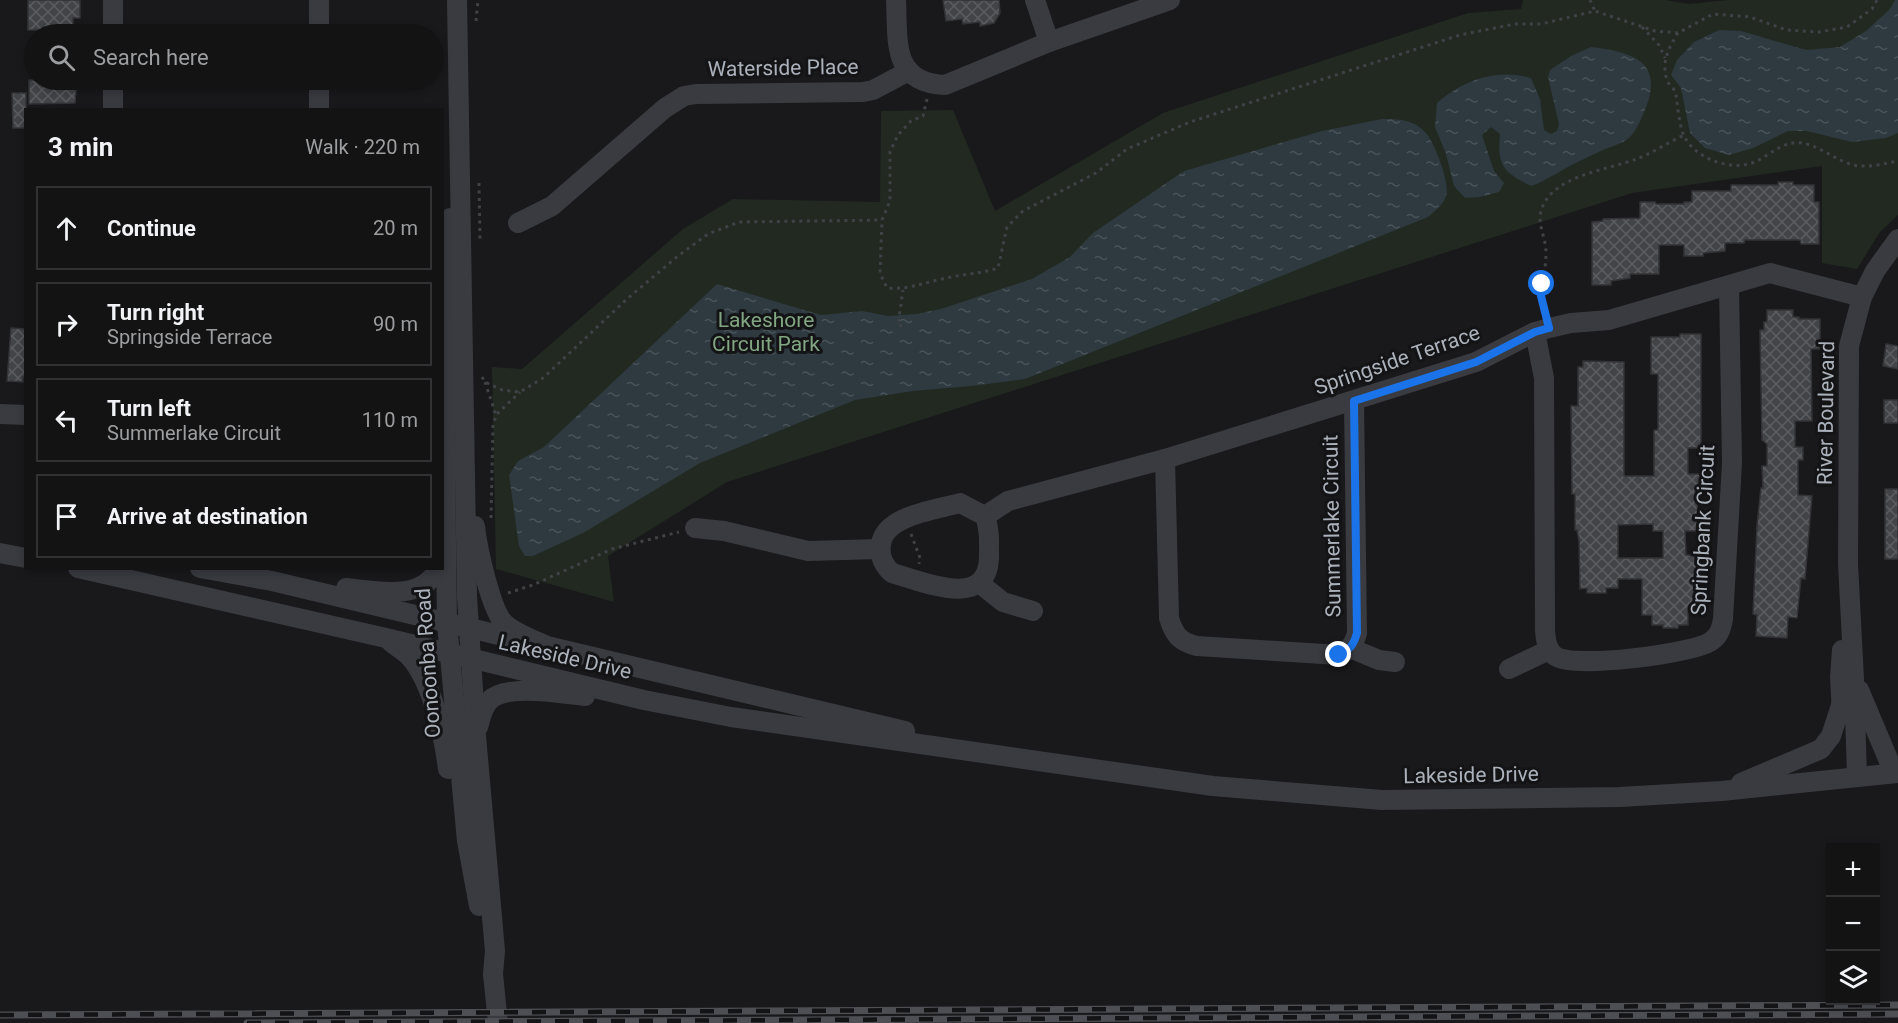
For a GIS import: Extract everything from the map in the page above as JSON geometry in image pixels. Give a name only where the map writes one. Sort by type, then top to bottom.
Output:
[{"type":"street","points":[[113,0],[113,24]]},
{"type":"street","points":[[319,0],[319,24]]},
{"type":"street","name":"Oonoonba Road","points":[[449,0],[457,41]]},
{"type":"street","name":"Oonoonba Road","points":[[457,0],[468,628],[495,951],[493,975],[498,1023]]},
{"type":"street","points":[[896,0],[897,51],[909,71],[919,80],[931,84],[958,81],[1049,42],[1170,0]]},
{"type":"street","points":[[1035,0],[1049,42]]},
{"type":"street","name":"Waterside Place","points":[[518,223],[552,206],[665,108],[684,96],[712,93],[863,92],[873,90],[909,71]]},
{"type":"street","points":[[113,90],[113,108]]},
{"type":"street","points":[[319,90],[319,108]]},
{"type":"street","name":"Oonoonba Road","points":[[458,129],[448,244],[445,355],[444,541],[447,623],[466,841],[477,893],[484,955],[493,975]]},
{"type":"street","name":"River Boulevard","points":[[1851,778],[1854,679],[1848,564],[1849,346],[1862,297],[1875,271],[1898,239]]},
{"type":"street","name":"Springside Terrace","points":[[985,516],[1008,501],[1165,459],[1476,362],[1542,330],[1571,323],[1610,320],[1770,273],[1862,297]]},
{"type":"street","name":"Springbank Circuit","points":[[1549,650],[1556,657],[1566,661],[1620,660],[1698,648],[1708,643],[1720,632],[1723,619],[1732,463],[1729,286]]},
{"type":"street","points":[[1509,669],[1549,650],[1545,632],[1542,330]]},
{"type":"street","name":"Summerlake Circuit","points":[[1165,459],[1169,618],[1176,636],[1187,644],[1197,646],[1339,655],[1350,648],[1357,633],[1354,401]]},
{"type":"street","points":[[0,414],[24,415]]},
{"type":"street","name":"Lakeside Drive","points":[[464,455],[476,537],[487,581],[500,618],[506,625],[547,646]]},
{"type":"street","points":[[960,503],[985,516],[990,529],[988,570],[979,582],[968,590],[957,590],[892,573],[885,567],[882,560],[880,549],[882,536],[890,525],[904,518],[960,503]]},
{"type":"street","points":[[696,528],[724,531],[808,551],[880,549]]},
{"type":"street","points":[[0,546],[24,546]]},
{"type":"street","points":[[0,553],[24,558]]},
{"type":"street","name":"River Boulevard","points":[[1848,564],[1840,677],[1851,778]]},
{"type":"street","name":"Lakeside Drive","points":[[87,570],[644,700],[731,717],[1046,764],[1213,786],[1382,801],[1620,797],[1722,791],[1896,773]]},
{"type":"street","name":"Lakeside Drive","points":[[211,570],[272,581],[1046,764]]},
{"type":"street","points":[[272,581],[384,592],[407,591],[422,588],[432,580],[437,570]]},
{"type":"street","points":[[979,582],[1003,602],[1033,611]]},
{"type":"street","points":[[386,638],[408,656],[419,669],[435,707],[445,747],[449,779],[466,841]]},
{"type":"street","name":"Summerlake Circuit","points":[[1350,648],[1379,660],[1395,662]]},
{"type":"street","points":[[1854,679],[1896,773]]},
{"type":"street","points":[[476,736],[483,710],[489,700],[499,695],[520,691],[644,700]]},
{"type":"street","points":[[1722,791],[1821,749],[1831,736],[1842,702]]},
{"type":"path","points":[[476,27],[478,0]]},
{"type":"path","points":[[1590,0],[1595,11]]},
{"type":"path","points":[[1665,60],[1669,45],[1678,33],[1713,14],[1750,17],[1787,30],[1819,32],[1847,27],[1872,9],[1877,0]]},
{"type":"path","points":[[931,84],[922,116],[904,128],[892,144],[889,162],[890,201],[881,228],[880,273],[887,288],[903,290],[944,278],[998,268],[1007,227],[1023,211],[1095,173],[1127,149],[1190,123],[1460,35],[1515,24],[1541,24],[1595,11],[1654,31],[1678,33]]},
{"type":"path","points":[[1642,27],[1659,45],[1665,60],[1667,81],[1675,91],[1684,135],[1700,153],[1727,165],[1752,163],[1790,143],[1801,143],[1852,165],[1878,166],[1898,161]]},
{"type":"path","points":[[1542,330],[1540,290],[1545,269],[1546,244],[1540,217],[1544,203],[1561,185],[1637,159],[1684,135]]},
{"type":"path","points":[[478,173],[480,244]]},
{"type":"path","points":[[491,522],[493,426],[496,415],[520,392],[543,378],[628,298],[678,256],[708,234],[739,222],[882,220]]},
{"type":"path","points":[[902,326],[898,325],[903,290]]},
{"type":"path","points":[[478,370],[485,382],[496,415]]},
{"type":"path","points":[[485,382],[502,390],[520,392]]},
{"type":"path","points":[[904,518],[921,558],[915,579]]},
{"type":"path","points":[[502,595],[533,585],[612,549],[696,528]]},
{"type":"green space","name":"Lakeshore Circuit Park","points":[[1523,0],[1666,0],[1689,4],[1727,0],[1898,0],[1898,215],[1880,232],[1857,269],[1822,263],[1822,166],[1632,193],[727,482],[608,556],[614,602],[496,569],[492,367],[522,369],[683,229],[733,199],[880,202],[881,111],[953,110],[995,211],[1163,113],[1468,13],[1521,9]]},
{"type":"water","points":[[1895,0],[1898,0],[1898,133],[1886,138],[1852,142],[1807,131],[1788,131],[1753,148],[1729,155],[1705,148],[1690,133],[1681,88],[1671,75],[1677,60],[1694,42],[1719,30],[1741,31],[1806,50],[1840,47],[1866,31],[1890,9]]},
{"type":"water","points":[[1591,47],[1631,56],[1648,70],[1651,80],[1650,93],[1643,114],[1629,138],[1531,186],[1504,167],[1500,154],[1500,134],[1491,127],[1482,135],[1494,171],[1504,183],[1499,192],[1465,198],[1454,186],[1446,154],[1435,127],[1437,103],[1458,88],[1481,78],[1506,74],[1531,78],[1540,99],[1544,130],[1551,134],[1557,131],[1559,124],[1548,77],[1550,70],[1571,56]]},
{"type":"water","points":[[1382,119],[1415,124],[1425,132],[1433,144],[1441,163],[1447,190],[1443,202],[1428,217],[1025,379],[913,391],[855,400],[700,463],[583,533],[533,556],[525,556],[519,546],[509,475],[518,461],[544,447],[717,284],[821,315],[862,311],[888,316],[941,309],[1032,279],[1070,257],[1093,233],[1184,171],[1322,131]]},
{"type":"building","points":[[28,0],[80,0],[80,18],[73,18],[73,24],[28,24]]},
{"type":"building","points":[[943,0],[999,0],[1000,13],[994,23],[980,26],[980,22],[963,24],[962,19],[946,21]]},
{"type":"building","points":[[29,90],[76,90],[75,103],[29,104]]},
{"type":"building","points":[[12,93],[26,93],[24,128],[13,128]]},
{"type":"building","points":[[1778,182],[1814,185],[1814,202],[1819,202],[1819,244],[1801,244],[1800,240],[1745,240],[1744,243],[1725,243],[1725,251],[1703,253],[1703,256],[1684,256],[1684,245],[1659,245],[1659,274],[1630,274],[1630,278],[1611,281],[1611,285],[1592,285],[1592,222],[1603,221],[1603,219],[1640,218],[1640,202],[1684,204],[1684,202],[1692,202],[1692,191],[1731,191],[1731,185],[1778,185]]},
{"type":"building","points":[[1767,310],[1793,310],[1793,317],[1799,317],[1799,319],[1820,319],[1820,349],[1811,349],[1812,421],[1795,421],[1795,447],[1803,447],[1803,460],[1798,460],[1798,495],[1812,496],[1805,579],[1801,578],[1797,618],[1788,617],[1787,638],[1756,636],[1757,615],[1753,614],[1757,525],[1761,488],[1763,488],[1762,466],[1767,466],[1767,444],[1762,440],[1760,330],[1764,330],[1764,322],[1767,322]]},
{"type":"building","points":[[11,328],[24,329],[23,382],[7,381]]},
{"type":"building","points":[[1680,334],[1701,334],[1701,448],[1688,448],[1688,474],[1702,474],[1702,495],[1697,495],[1698,531],[1685,531],[1686,555],[1698,555],[1698,573],[1695,573],[1695,609],[1688,607],[1688,625],[1663,628],[1663,625],[1652,625],[1652,615],[1642,615],[1642,579],[1618,579],[1618,588],[1606,588],[1606,593],[1587,593],[1587,588],[1580,589],[1579,541],[1577,530],[1575,530],[1575,494],[1572,494],[1571,406],[1578,406],[1578,367],[1583,367],[1583,361],[1624,362],[1624,476],[1654,476],[1654,430],[1658,430],[1658,374],[1651,374],[1651,337],[1680,337]],"holes":[[[1653,524],[1653,531],[1663,531],[1663,558],[1618,558],[1618,525]]]},
{"type":"building","points":[[1886,344],[1898,346],[1898,369],[1883,366]]},
{"type":"building","points":[[1884,400],[1898,400],[1898,423],[1884,423]]},
{"type":"building","points":[[1885,489],[1898,489],[1898,559],[1885,559]]},
{"type":"railway","points":[[0,1015],[1898,1005]]},
{"type":"railway","points":[[247,1023],[1898,1014]]},
{"type":"route","points":[[1339,655],[1350,648],[1357,633],[1354,401],[1476,362],[1535,332],[1549,328],[1543,309],[1540,290],[1542,284]]}]
